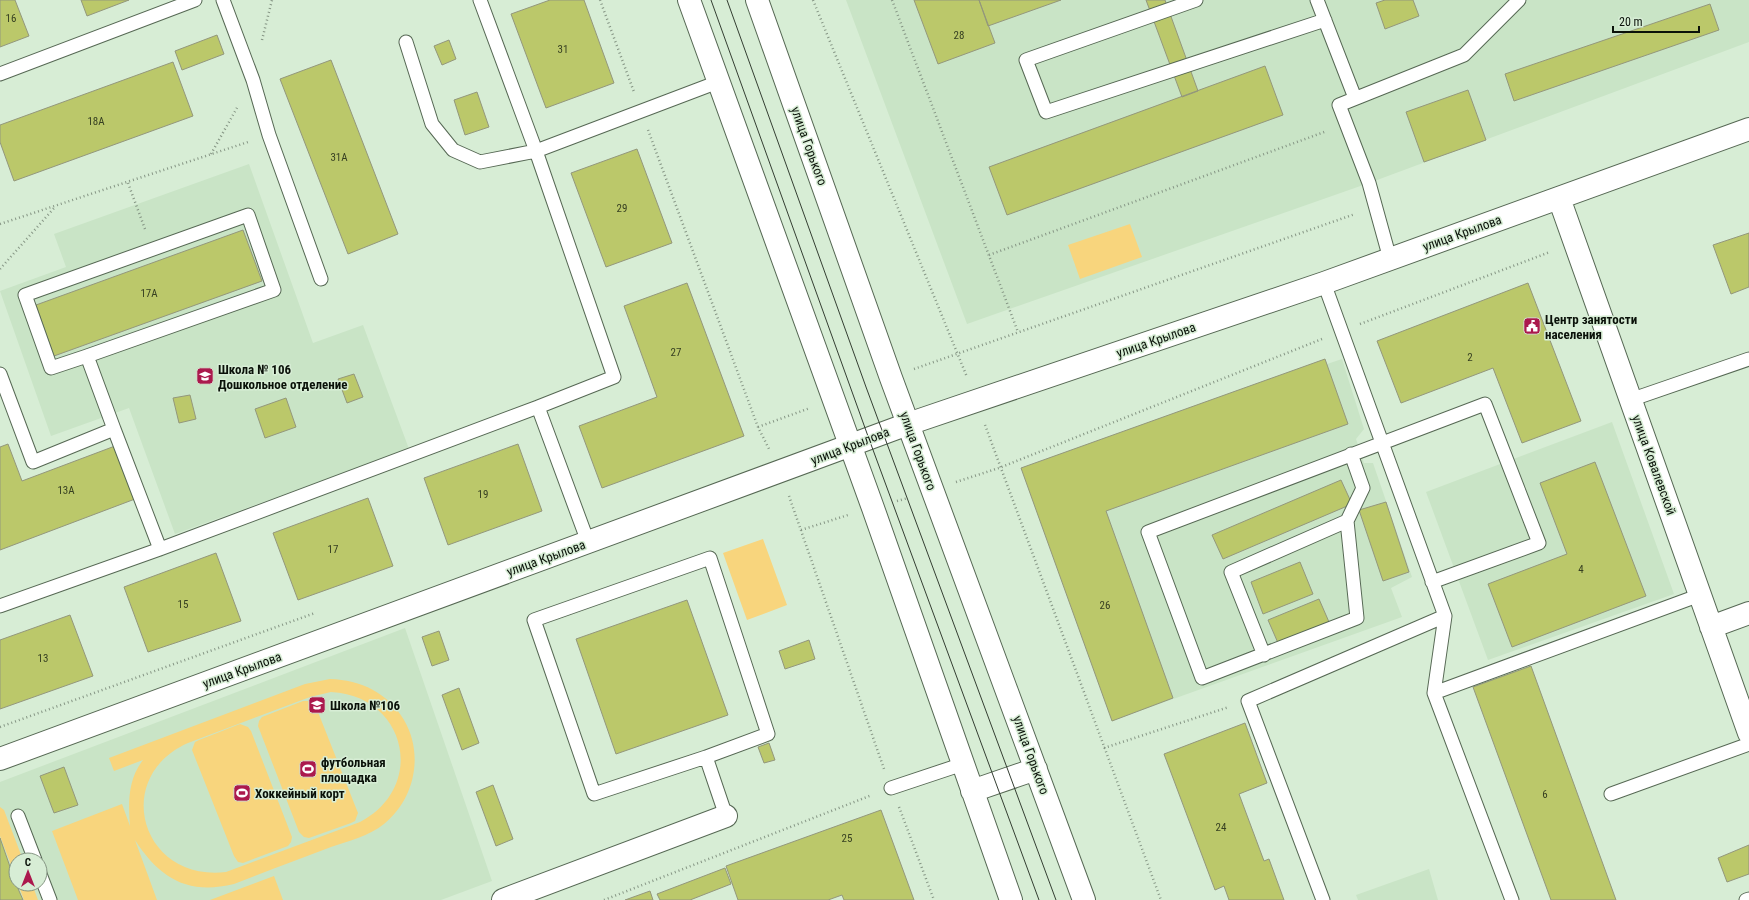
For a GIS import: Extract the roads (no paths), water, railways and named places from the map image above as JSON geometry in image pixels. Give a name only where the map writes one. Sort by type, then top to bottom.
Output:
[{"type":"street","points":[[689,0],[873,508],[1011,900]]},
{"type":"street","name":"улица Горького","points":[[757,0],[891,378],[1084,900]]},
{"type":"street","name":"улица Крылова","points":[[0,759],[908,424],[1324,283],[1749,129]]},
{"type":"street","name":"улица Ковалевской","points":[[1559,198],[1749,733]]},
{"type":"street","points":[[1711,627],[1749,613]]},
{"type":"street","points":[[972,791],[1036,769]]},
{"type":"street","points":[[504,900],[726,816]]},
{"type":"lane","points":[[0,74],[195,0]]},
{"type":"lane","points":[[223,0],[253,80],[269,135],[321,279]]},
{"type":"lane","points":[[0,606],[160,549],[614,377],[536,151],[480,0]]},
{"type":"lane","points":[[1196,0],[1026,60],[1046,112],[1325,20]]},
{"type":"lane","points":[[1317,0],[1355,98]]},
{"type":"lane","points":[[1390,259],[1369,182],[1339,105],[1464,55],[1519,0]]},
{"type":"lane","points":[[406,42],[432,124],[453,150],[480,162],[536,151],[718,82]]},
{"type":"lane","points":[[248,215],[274,290],[87,356],[51,368],[25,296],[248,215]]},
{"type":"lane","points":[[1324,283],[1445,616],[1434,693],[1512,900]]},
{"type":"lane","points":[[87,356],[160,549]]},
{"type":"lane","points":[[1630,400],[1679,385],[1749,359]]},
{"type":"lane","points":[[0,374],[33,462],[114,429]]},
{"type":"lane","points":[[1351,454],[1363,488],[1347,521],[1357,618],[1202,678],[1148,532],[1382,442],[1485,404],[1539,543],[1432,582]]},
{"type":"lane","points":[[538,406],[588,542]]},
{"type":"lane","points":[[1264,655],[1231,572],[1347,521]]},
{"type":"lane","points":[[710,558],[768,734],[706,757],[594,794],[534,620],[710,558]]},
{"type":"lane","points":[[1434,693],[1700,595]]},
{"type":"lane","points":[[1323,900],[1248,701],[1445,616]]},
{"type":"lane","points":[[1611,794],[1749,744]]},
{"type":"lane","points":[[706,757],[726,816]]},
{"type":"lane","points":[[891,788],[963,764]]},
{"type":"lane","points":[[18,816],[32,852]]},
{"type":"tram line","points":[[711,0],[869,439],[1039,900]]},
{"type":"tram line","points":[[727,0],[866,387],[1056,900]]},
{"type":"place","name":"Центр занятости населения","points":[[1532,326]]},
{"type":"place","name":"Школа № 106 Дошкольное отделение","points":[[205,376]]},
{"type":"place","name":"Школа №106","points":[[317,705]]},
{"type":"place","name":"футбольная площадка","points":[[308,769]]},
{"type":"place","name":"Хоккейный корт","points":[[242,793]]}]
